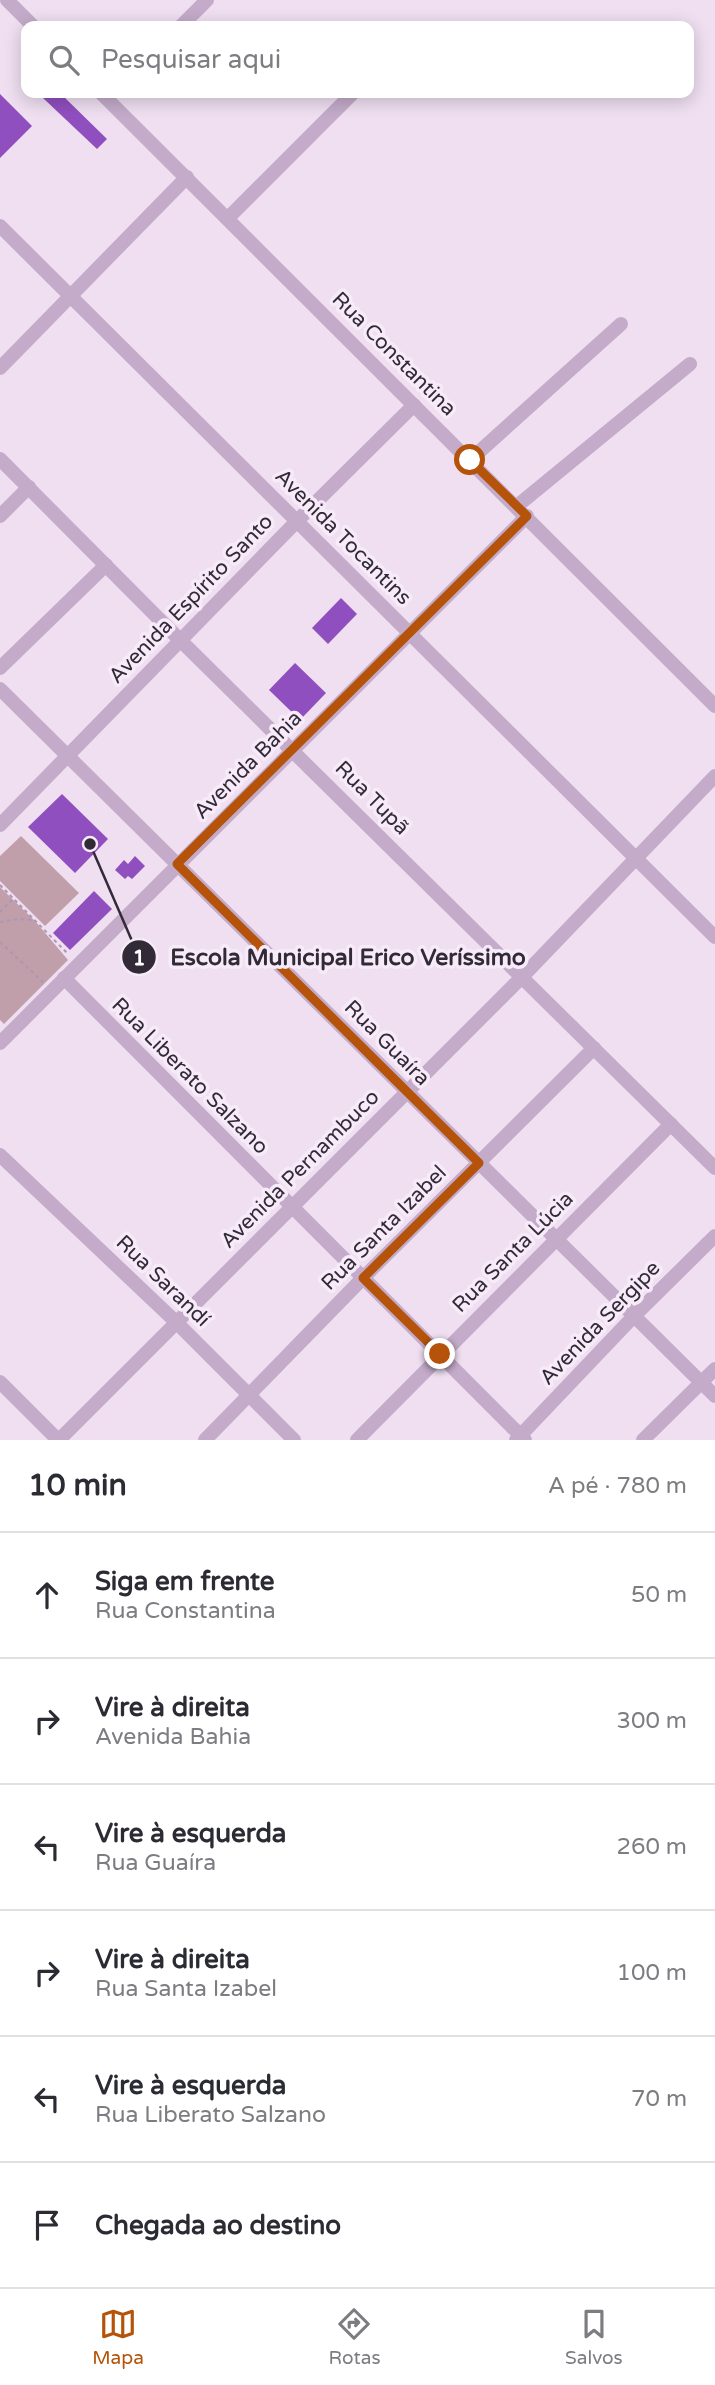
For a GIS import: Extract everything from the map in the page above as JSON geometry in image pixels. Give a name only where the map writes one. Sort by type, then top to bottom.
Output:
[{"type":"street","points":[[7,0],[28,21]]},
{"type":"street","points":[[186,21],[207,0]]},
{"type":"street","name":"Rua Constantina","points":[[112,98],[187,177],[715,706]]},
{"type":"street","points":[[228,218],[348,98]]},
{"type":"street","points":[[0,368],[187,177]]},
{"type":"street","name":"Avenida Tocantins","points":[[0,226],[715,937]]},
{"type":"street","points":[[470,460],[621,324]]},
{"type":"street","name":"Avenida Bahia","points":[[0,1043],[409,633],[522,511],[691,364]]},
{"type":"street","name":"Avenida Espírito Santo","points":[[0,825],[297,520],[414,405]]},
{"type":"street","name":"Rua Tupã","points":[[0,459],[715,1168]]},
{"type":"street","points":[[0,516],[29,487]]},
{"type":"street","points":[[0,668],[106,565]]},
{"type":"street","name":"Rua Guaíra","points":[[0,689],[715,1396]]},
{"type":"street","name":"Avenida Pernambuco","points":[[59,1440],[177,1324],[290,1206],[522,977],[715,776]]},
{"type":"street","name":"Rua Liberato Salzano","points":[[64,978],[521,1438]]},
{"type":"street","name":"Rua Santa Izabel","points":[[205,1440],[594,1048]]},
{"type":"street","name":"Rua Santa Lúcia","points":[[357,1440],[671,1124]]},
{"type":"street","name":"Rua Sarandí","points":[[0,1155],[294,1440]]},
{"type":"street","name":"Avenida Sergipe","points":[[521,1438],[634,1316],[715,1236]]},
{"type":"street","points":[[643,1440],[715,1369]]},
{"type":"street","points":[[0,1382],[59,1440]]},
{"type":"path","points":[[0,886],[77,964]]},
{"type":"path","points":[[0,912],[13,899]]},
{"type":"path","points":[[0,922],[35,920]]},
{"type":"path","points":[[0,942],[51,991]]},
{"type":"shaded area","points":[[21,836],[79,893],[45,926],[0,881],[0,856]]},
{"type":"shaded area","points":[[0,887],[35,921],[68,960],[4,1024],[0,1020]]},
{"type":"building","points":[[0,94],[32,126],[0,158]]},
{"type":"building","points":[[43,98],[65,98],[107,139],[97,149]]},
{"type":"building","points":[[341,598],[357,614],[328,644],[312,628]]},
{"type":"building","points":[[295,663],[326,693],[300,720],[269,690]]},
{"type":"building","points":[[62,794],[108,839],[75,873],[28,827]]},
{"type":"building","points":[[135,856],[145,866],[132,879],[128,876],[125,879],[115,870],[124,860],[128,864]]},
{"type":"building","points":[[94,891],[112,909],[70,950],[53,933]]},
{"type":"place","name":"Escola Municipal Erico Veríssimo","points":[[90,844]]},
{"type":"route","points":[[440,1354],[363,1278],[479,1163],[177,864],[527,516],[470,460]]}]
